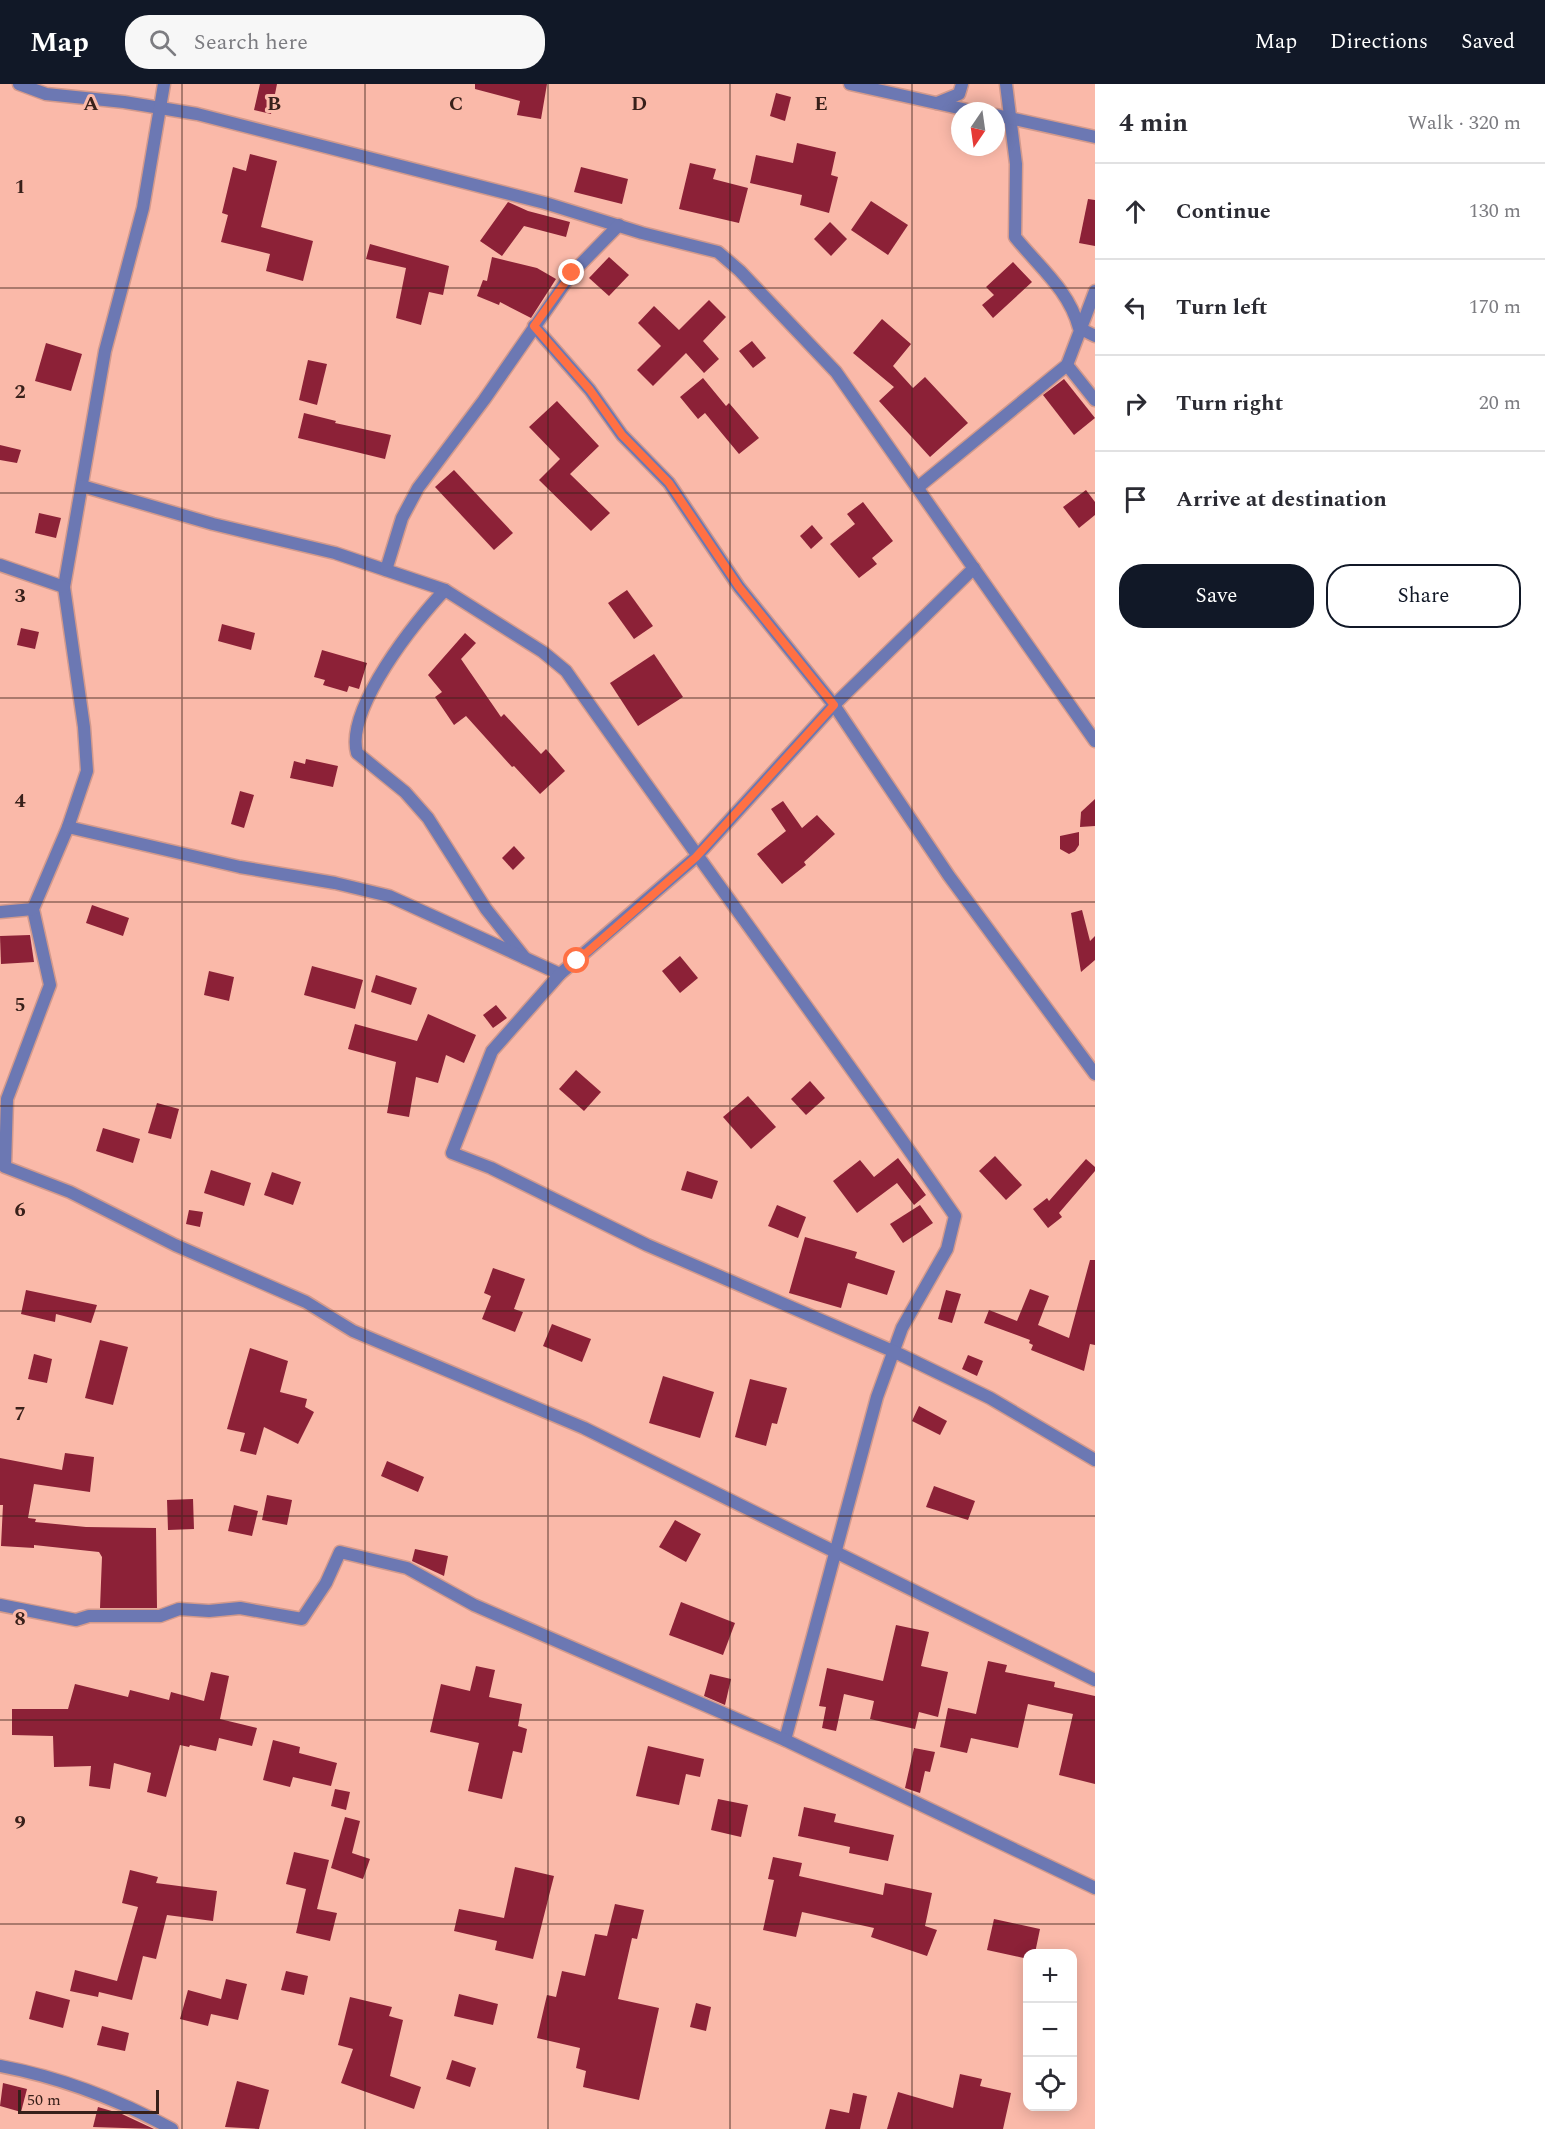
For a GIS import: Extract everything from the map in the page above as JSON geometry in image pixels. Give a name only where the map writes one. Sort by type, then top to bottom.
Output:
[{"type":"street","points":[[19,84],[46,94],[160,107],[545,203],[718,252],[740,271],[836,372],[1095,741]]},
{"type":"street","points":[[164,84],[143,208],[105,351],[64,587],[84,727],[87,771],[68,827],[33,909],[50,986],[4,1099],[5,1167],[70,1192],[176,1245],[306,1302],[363,1335],[584,1428],[1095,1680]]},
{"type":"street","points":[[850,84],[951,107]]},
{"type":"street","points":[[932,104],[959,94],[962,84]]},
{"type":"street","points":[[1006,84],[1016,164],[1015,237],[1058,284],[1075,312],[1079,328],[1095,336]]},
{"type":"street","points":[[1005,117],[1095,137]]},
{"type":"street","points":[[386,570],[402,518],[418,488],[484,400],[572,273],[619,225]]},
{"type":"street","points":[[917,488],[1067,364],[1095,291]]},
{"type":"street","points":[[534,326],[590,390],[622,435],[669,483],[739,587],[834,705],[949,876],[1095,1074]]},
{"type":"street","points":[[1067,364],[1095,400]]},
{"type":"street","points":[[82,486],[213,524],[293,541],[446,590],[543,652],[566,671],[696,857],[846,1057],[955,1216],[947,1249],[902,1328],[877,1397],[785,1740]]},
{"type":"street","points":[[0,565],[64,587]]},
{"type":"street","points":[[974,568],[834,705],[696,857],[560,974],[492,1052],[452,1153],[558,1200],[647,1245],[895,1352],[990,1398],[1095,1460]]},
{"type":"street","points":[[446,590],[422,614],[385,664],[361,719],[355,745],[357,753],[405,792],[428,818],[486,909],[527,960]]},
{"type":"street","points":[[68,827],[240,867],[335,883],[389,896],[560,974]]},
{"type":"street","points":[[0,912],[33,909]]},
{"type":"street","points":[[0,1605],[76,1620],[89,1617],[160,1616],[179,1609],[209,1611],[240,1608],[302,1619],[326,1583],[340,1552],[359,1554],[406,1568],[474,1605],[785,1740],[1095,1888]]},
{"type":"street","points":[[0,2066],[37,2073],[109,2100],[172,2129]]},
{"type":"building","points":[[260,84],[277,84],[271,114],[254,110]]},
{"type":"building","points":[[475,84],[547,84],[541,119],[517,115],[520,101],[475,89]]},
{"type":"building","points":[[776,93],[791,97],[785,121],[770,116]]},
{"type":"building","points":[[797,143],[836,152],[831,175],[838,177],[829,213],[800,205],[802,195],[750,183],[756,155],[793,163]]},
{"type":"building","points":[[250,154],[277,161],[261,227],[313,241],[303,281],[266,271],[270,254],[221,242],[228,215],[222,213],[233,167],[246,171]]},
{"type":"building","points":[[690,163],[716,169],[713,179],[748,188],[739,223],[679,209]]},
{"type":"building","points":[[581,167],[628,179],[622,204],[574,192]]},
{"type":"building","points":[[1088,199],[1095,200],[1095,246],[1079,243]]},
{"type":"building","points":[[871,201],[908,225],[888,255],[851,230]]},
{"type":"building","points":[[508,202],[528,211],[570,222],[566,237],[524,226],[502,256],[480,241]]},
{"type":"building","points":[[830,222],[847,239],[831,256],[814,239]]},
{"type":"building","points":[[370,244],[449,266],[443,295],[429,292],[421,325],[396,318],[406,268],[366,259]]},
{"type":"building","points":[[492,257],[537,268],[556,279],[531,318],[500,302],[499,305],[477,296],[483,280],[487,281]]},
{"type":"building","points":[[609,257],[629,275],[609,296],[589,278]]},
{"type":"building","points":[[1013,262],[1032,282],[993,318],[982,305],[994,295],[986,287]]},
{"type":"building","points":[[709,300],[726,317],[703,341],[719,359],[704,373],[686,353],[653,386],[637,370],[661,346],[638,323],[654,306],[679,330]]},
{"type":"building","points":[[882,319],[911,344],[893,366],[913,388],[925,377],[968,423],[930,457],[879,401],[894,387],[853,353]]},
{"type":"building","points":[[752,341],[766,358],[753,368],[739,351]]},
{"type":"building","points":[[46,343],[82,354],[71,391],[35,381]]},
{"type":"building","points":[[308,360],[327,364],[317,405],[299,400]]},
{"type":"building","points":[[703,378],[726,406],[729,403],[759,438],[739,454],[705,413],[698,419],[680,397]]},
{"type":"building","points":[[1064,379],[1095,418],[1074,435],[1043,395]]},
{"type":"building","points":[[557,401],[599,446],[570,474],[610,513],[591,531],[539,480],[560,459],[529,427]]},
{"type":"building","points":[[304,413],[336,421],[335,423],[391,435],[385,459],[298,438]]},
{"type":"building","points":[[0,445],[21,450],[17,463],[0,460]]},
{"type":"building","points":[[454,470],[513,533],[494,550],[435,487]]},
{"type":"building","points":[[1086,490],[1095,502],[1095,515],[1079,528],[1063,507]]},
{"type":"building","points":[[863,502],[893,541],[872,558],[877,564],[859,578],[830,544],[855,524],[847,514]]},
{"type":"building","points":[[39,513],[61,518],[56,538],[35,533]]},
{"type":"building","points":[[812,525],[823,538],[811,549],[800,536]]},
{"type":"building","points":[[627,590],[653,626],[634,639],[608,603]]},
{"type":"building","points":[[222,624],[255,633],[251,650],[218,641]]},
{"type":"building","points":[[21,628],[39,632],[35,649],[17,645]]},
{"type":"building","points":[[465,633],[476,643],[461,659],[501,717],[504,714],[541,754],[546,749],[565,771],[540,794],[466,716],[454,725],[435,697],[442,692],[428,675]]},
{"type":"building","points":[[322,650],[367,663],[359,689],[349,686],[347,692],[323,685],[325,680],[314,677]]},
{"type":"building","points":[[654,654],[683,697],[638,726],[610,683]]},
{"type":"building","points":[[306,759],[338,766],[333,787],[290,778],[294,761],[305,764]]},
{"type":"building","points":[[240,791],[254,795],[244,828],[231,824]]},
{"type":"building","points":[[1095,799],[1095,826],[1080,827],[1081,812]]},
{"type":"building","points":[[783,801],[802,828],[817,815],[835,834],[804,862],[806,865],[782,884],[757,854],[786,831],[771,809]]},
{"type":"building","points":[[1079,832],[1079,845],[1075,851],[1069,854],[1060,849],[1060,836]]},
{"type":"building","points":[[514,846],[525,858],[513,870],[502,858]]},
{"type":"building","points":[[92,905],[129,918],[123,936],[86,923]]},
{"type":"building","points":[[1082,910],[1090,941],[1095,936],[1095,960],[1081,972],[1071,913]]},
{"type":"building","points":[[30,935],[34,962],[1,964],[0,936]]},
{"type":"building","points":[[680,956],[698,978],[680,993],[662,971]]},
{"type":"building","points":[[312,966],[363,980],[355,1009],[304,995]]},
{"type":"building","points":[[209,971],[234,977],[229,1001],[204,995]]},
{"type":"building","points":[[376,975],[417,988],[411,1005],[371,992]]},
{"type":"building","points":[[496,1005],[507,1018],[493,1028],[483,1015]]},
{"type":"building","points":[[428,1014],[476,1035],[464,1063],[446,1055],[438,1083],[416,1077],[409,1117],[387,1113],[396,1062],[348,1049],[355,1024],[417,1041]]},
{"type":"building","points":[[576,1070],[601,1092],[584,1111],[559,1089]]},
{"type":"building","points":[[810,1081],[825,1098],[806,1115],[791,1099]]},
{"type":"building","points":[[748,1096],[776,1127],[751,1149],[723,1117]]},
{"type":"building","points":[[157,1103],[179,1109],[171,1139],[148,1133]]},
{"type":"building","points":[[103,1128],[140,1139],[133,1163],[96,1151]]},
{"type":"building","points":[[995,1156],[1022,1185],[1006,1200],[979,1171]]},
{"type":"building","points":[[898,1158],[926,1195],[914,1205],[897,1183],[857,1213],[833,1181],[860,1160],[874,1177]]},
{"type":"building","points":[[1086,1159],[1095,1167],[1095,1171],[1059,1213],[1062,1217],[1048,1228],[1033,1209],[1047,1198],[1049,1201]]},
{"type":"building","points":[[211,1170],[251,1183],[244,1206],[204,1193]]},
{"type":"building","points":[[687,1171],[718,1181],[712,1199],[681,1190]]},
{"type":"building","points":[[272,1172],[301,1182],[293,1205],[264,1195]]},
{"type":"building","points":[[777,1205],[806,1217],[798,1238],[768,1226]]},
{"type":"building","points":[[920,1205],[933,1223],[903,1243],[890,1224]]},
{"type":"building","points":[[189,1210],[203,1212],[200,1227],[186,1224]]},
{"type":"building","points":[[805,1237],[857,1252],[855,1258],[895,1271],[887,1295],[848,1283],[841,1308],[789,1293]]},
{"type":"building","points":[[1090,1260],[1095,1260],[1095,1345],[1090,1344],[1084,1371],[1031,1350],[1033,1345],[1029,1343],[1030,1340],[984,1323],[989,1310],[1017,1321],[1030,1289],[1049,1296],[1038,1325],[1069,1338]]},
{"type":"building","points":[[493,1268],[525,1279],[514,1309],[523,1312],[515,1332],[482,1319],[491,1296],[484,1293]]},
{"type":"building","points":[[26,1290],[97,1305],[91,1323],[56,1314],[55,1322],[21,1314]]},
{"type":"building","points":[[946,1290],[961,1294],[952,1323],[938,1319]]},
{"type":"building","points":[[552,1324],[591,1339],[582,1362],[543,1346]]},
{"type":"building","points":[[100,1340],[128,1347],[113,1405],[85,1398]]},
{"type":"building","points":[[250,1348],[288,1361],[280,1392],[307,1399],[305,1407],[314,1412],[298,1444],[264,1427],[256,1455],[240,1451],[245,1433],[227,1429]]},
{"type":"building","points":[[34,1354],[52,1359],[47,1383],[28,1379]]},
{"type":"building","points":[[968,1355],[983,1361],[977,1376],[962,1369]]},
{"type":"building","points":[[663,1376],[714,1392],[700,1438],[649,1423]]},
{"type":"building","points":[[750,1379],[787,1388],[777,1424],[772,1423],[766,1446],[735,1437]]},
{"type":"building","points":[[919,1406],[947,1421],[940,1435],[912,1421]]},
{"type":"building","points":[[65,1453],[94,1457],[90,1492],[34,1484],[28,1518],[36,1519],[35,1522],[86,1527],[156,1528],[157,1608],[100,1608],[102,1557],[99,1552],[34,1545],[34,1548],[1,1546],[3,1505],[0,1505],[0,1458],[62,1470]]},
{"type":"building","points":[[387,1461],[424,1477],[418,1492],[381,1476]]},
{"type":"building","points":[[934,1486],[975,1501],[968,1520],[926,1507]]},
{"type":"building","points":[[267,1495],[292,1500],[287,1525],[262,1520]]},
{"type":"building","points":[[193,1499],[194,1529],[168,1530],[167,1500]]},
{"type":"building","points":[[234,1505],[258,1511],[252,1536],[228,1531]]},
{"type":"building","points":[[675,1520],[701,1534],[686,1562],[659,1547]]},
{"type":"building","points":[[415,1549],[448,1556],[444,1576],[412,1561]]},
{"type":"building","points":[[681,1602],[735,1623],[723,1655],[669,1635]]},
{"type":"building","points":[[896,1625],[929,1632],[921,1666],[948,1672],[938,1717],[919,1712],[915,1729],[870,1719],[874,1701],[844,1694],[836,1731],[822,1728],[826,1707],[819,1706],[827,1668],[883,1681]]},
{"type":"building","points":[[988,1661],[1007,1665],[1005,1672],[1055,1682],[1054,1687],[1095,1696],[1095,1784],[1059,1775],[1073,1714],[1028,1704],[1018,1748],[971,1738],[967,1753],[940,1747],[948,1708],[976,1714]]},
{"type":"building","points":[[476,1666],[495,1670],[489,1697],[522,1704],[518,1726],[527,1729],[522,1753],[513,1751],[502,1799],[468,1791],[479,1743],[430,1732],[441,1684],[470,1691]]},
{"type":"building","points":[[211,1672],[229,1676],[220,1719],[257,1728],[252,1746],[219,1738],[216,1751],[180,1745],[166,1797],[147,1792],[151,1773],[114,1763],[110,1789],[89,1786],[91,1766],[54,1767],[53,1736],[12,1735],[12,1709],[68,1709],[75,1684],[128,1697],[130,1690],[169,1700],[171,1692],[204,1701]]},
{"type":"building","points":[[710,1674],[731,1679],[725,1705],[704,1696]]},
{"type":"building","points":[[273,1740],[300,1747],[299,1753],[337,1763],[331,1786],[293,1777],[290,1787],[263,1780]]},
{"type":"building","points":[[648,1746],[704,1759],[700,1777],[686,1774],[679,1805],[636,1796]]},
{"type":"building","points":[[914,1748],[935,1752],[930,1772],[925,1771],[920,1793],[905,1788]]},
{"type":"building","points":[[335,1789],[350,1792],[346,1810],[331,1806]]},
{"type":"building","points":[[718,1799],[748,1805],[741,1837],[711,1830]]},
{"type":"building","points":[[804,1807],[836,1814],[834,1822],[894,1835],[888,1861],[849,1853],[850,1847],[798,1836]]},
{"type":"building","points":[[345,1817],[360,1821],[352,1853],[370,1859],[363,1879],[331,1868]]},
{"type":"building","points":[[294,1852],[329,1860],[317,1909],[337,1913],[330,1941],[296,1933],[306,1889],[286,1884]]},
{"type":"building","points":[[773,1857],[802,1863],[799,1876],[883,1895],[885,1883],[932,1893],[925,1926],[937,1930],[927,1956],[871,1937],[874,1928],[802,1912],[796,1937],[763,1930],[774,1880],[768,1879]]},
{"type":"building","points":[[515,1867],[554,1876],[533,1959],[495,1950],[497,1941],[454,1931],[459,1909],[504,1918]]},
{"type":"building","points":[[130,1870],[158,1877],[156,1883],[217,1891],[213,1921],[167,1915],[156,1959],[143,1956],[132,2000],[99,1992],[98,1997],[70,1991],[75,1970],[117,1981],[138,1907],[122,1903]]},
{"type":"building","points":[[615,1904],[644,1910],[637,1939],[632,1938],[618,1999],[659,2008],[639,2100],[583,2087],[586,2071],[576,2068],[580,2048],[537,2038],[547,1995],[556,1997],[562,1971],[585,1976],[595,1934],[607,1936]]},
{"type":"building","points":[[994,1919],[1040,1929],[1036,1949],[1023,1949],[1023,1958],[987,1950]]},
{"type":"building","points":[[286,1971],[308,1976],[304,1995],[281,1990]]},
{"type":"building","points":[[226,1979],[247,1984],[238,2020],[211,2014],[208,2026],[180,2019],[188,1990],[221,1999]]},
{"type":"building","points":[[36,1991],[70,2000],[63,2028],[29,2019]]},
{"type":"building","points":[[459,1994],[498,2004],[493,2025],[454,2016]]},
{"type":"building","points":[[350,1997],[392,2007],[389,2016],[403,2020],[390,2076],[421,2087],[414,2109],[341,2083],[353,2049],[338,2045]]},
{"type":"building","points":[[696,2003],[711,2007],[706,2031],[690,2027]]},
{"type":"building","points":[[102,2026],[129,2033],[125,2051],[97,2045]]},
{"type":"building","points":[[452,2060],[476,2068],[470,2087],[446,2079]]},
{"type":"building","points":[[960,2074],[982,2079],[980,2086],[1011,2093],[1003,2129],[887,2129],[898,2092],[953,2108]]},
{"type":"building","points":[[237,2081],[269,2090],[259,2129],[225,2127]]},
{"type":"building","points":[[3,2083],[27,2089],[21,2112],[0,2106]]},
{"type":"building","points":[[853,2093],[867,2096],[860,2129],[825,2129],[830,2109],[849,2113]]},
{"type":"building","points":[[98,2107],[122,2114],[154,2129],[93,2127]]},
{"type":"route","points":[[572,273],[534,326],[590,390],[622,435],[669,483],[739,587],[834,705],[696,857],[577,961]]}]
